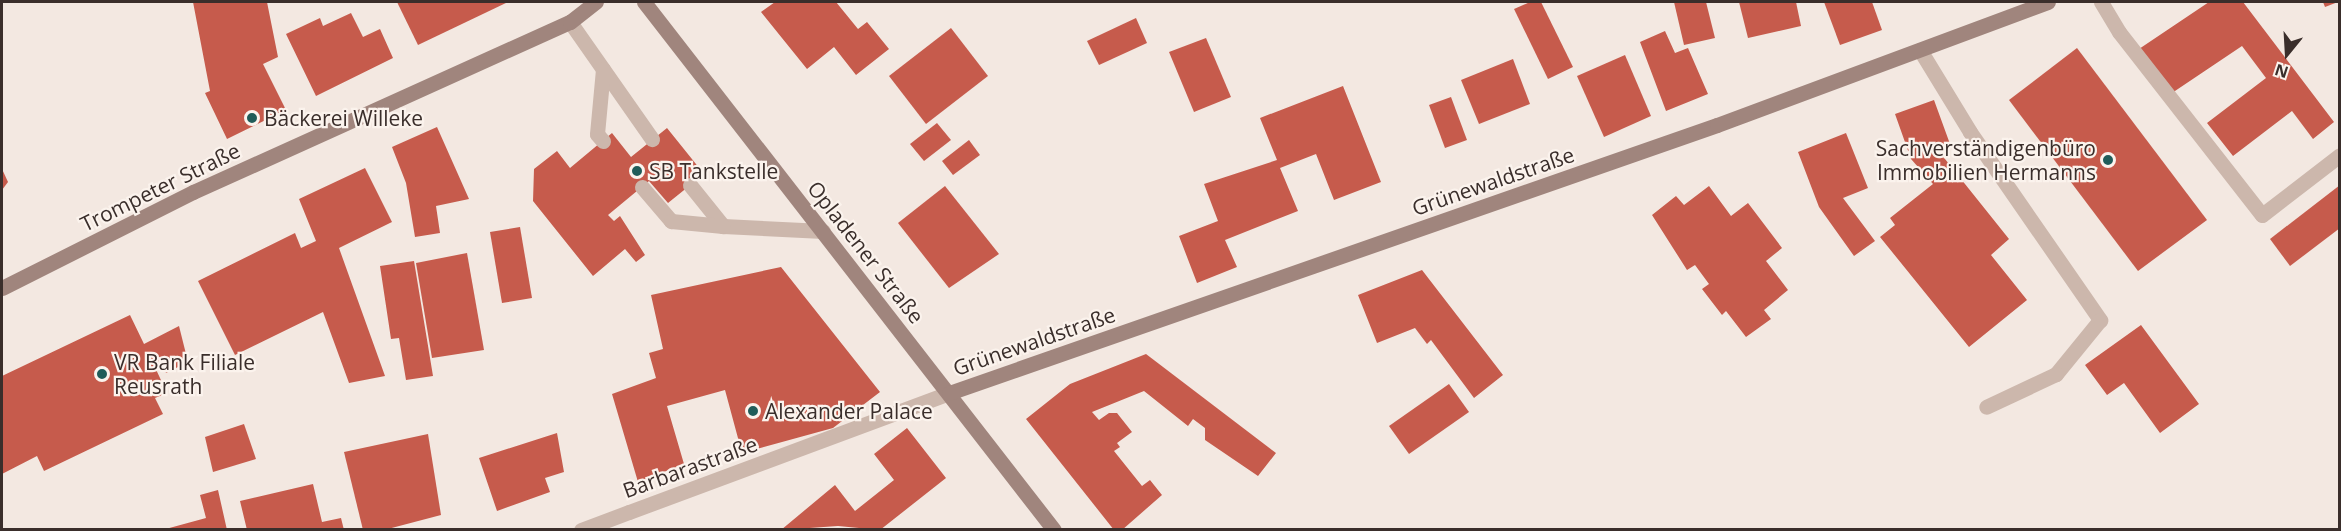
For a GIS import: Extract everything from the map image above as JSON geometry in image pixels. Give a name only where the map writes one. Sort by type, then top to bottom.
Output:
[{"type":"main road","name":"Trompeter Straße","points":[[2,288],[193,192],[570,22],[596,2]]},
{"type":"main road","name":"Opladener Straße","points":[[644,2],[1054,530]]},
{"type":"main road","name":"Grünewaldstraße","points":[[949,393],[1717,126],[2048,2]]},
{"type":"street","points":[[2101,2],[2119,32],[2262,215],[2340,155]]},
{"type":"street","points":[[570,22],[652,139]]},
{"type":"street","points":[[1920,50],[1970,132],[2100,320],[2055,374],[1986,407]]},
{"type":"street","points":[[603,69],[597,135],[603,141]]},
{"type":"street","points":[[690,185],[723,226]]},
{"type":"street","points":[[642,187],[671,221],[823,231]]},
{"type":"street","name":"Barbarastraße","points":[[581,530],[949,393]]},
{"type":"building","points":[[193,2],[267,2],[278,57],[263,64],[286,110],[227,139],[205,93],[210,91]]},
{"type":"building","points":[[397,2],[508,2],[418,45]]},
{"type":"building","points":[[775,2],[836,2],[858,29],[867,22],[889,49],[856,75],[834,47],[807,69],[761,12]]},
{"type":"building","points":[[1530,2],[1541,2],[1573,67],[1548,79],[1514,9]]},
{"type":"building","points":[[1674,2],[1706,2],[1715,38],[1684,45]]},
{"type":"building","points":[[1739,2],[1796,2],[1801,26],[1748,38]]},
{"type":"building","points":[[1824,2],[1872,2],[1882,30],[1840,45]]},
{"type":"building","points":[[2209,2],[2243,2],[2334,122],[2313,139],[2292,111],[2233,156],[2207,123],[2266,78],[2242,46],[2172,93],[2139,49]]},
{"type":"building","points":[[2323,2],[2338,2],[2325,7]]},
{"type":"building","points":[[351,13],[363,37],[380,29],[393,58],[316,96],[286,34],[320,18],[323,26]]},
{"type":"building","points":[[1136,18],[1147,43],[1099,65],[1087,41]]},
{"type":"building","points":[[951,28],[988,76],[926,124],[889,76]]},
{"type":"building","points":[[1665,31],[1675,53],[1688,48],[1708,94],[1666,111],[1640,42]]},
{"type":"building","points":[[1206,38],[1231,97],[1194,112],[1169,52]]},
{"type":"building","name":"Sachverständigenbüro Immobilien Hermanns","points":[[2077,48],[2207,220],[2138,271],[2009,100]]},
{"type":"building","points":[[1625,55],[1651,116],[1604,137],[1577,76]]},
{"type":"building","points":[[1513,59],[1530,104],[1479,124],[1461,80]]},
{"type":"building","points":[[1343,86],[1381,182],[1334,200],[1316,154],[1280,168],[1298,211],[1225,240],[1237,267],[1197,283],[1179,236],[1218,221],[1204,184],[1277,160],[1260,118]]},
{"type":"building","points":[[1451,97],[1467,140],[1445,148],[1429,105]]},
{"type":"building","points":[[1934,100],[1950,144],[1937,149],[2009,239],[1991,255],[2027,300],[1969,347],[1880,237],[1895,225],[1890,218],[1933,184],[1911,159],[1895,114]]},
{"type":"building","points":[[937,123],[951,140],[924,161],[910,144]]},
{"type":"building","points":[[437,127],[469,199],[436,206],[440,233],[415,237],[406,183],[392,147]]},
{"type":"building","points":[[667,128],[704,174],[668,203],[649,181],[608,215],[614,221],[620,216],[645,255],[636,262],[625,249],[593,276],[533,201],[534,169],[557,151],[570,168],[612,133],[631,157]]},
{"type":"building","points":[[1846,133],[1868,188],[1843,198],[1875,241],[1854,256],[1819,207],[1798,152]]},
{"type":"building","points":[[969,140],[980,155],[953,175],[942,161]]},
{"type":"building","points":[[365,168],[392,222],[339,248],[385,376],[349,383],[323,312],[235,355],[198,281],[295,233],[301,248],[316,241],[299,199]]},
{"type":"building","points":[[2,169],[8,182],[2,190]]},
{"type":"building","points":[[2340,185],[2340,228],[2290,266],[2270,239]]},
{"type":"building","points":[[945,186],[999,254],[949,288],[898,223]]},
{"type":"building","points":[[1709,186],[1731,216],[1748,203],[1782,248],[1766,261],[1788,290],[1764,310],[1771,319],[1746,337],[1726,311],[1722,315],[1702,289],[1709,284],[1695,265],[1687,270],[1652,215],[1676,196],[1684,205]]},
{"type":"building","points":[[520,227],[532,298],[502,303],[490,232]]},
{"type":"building","points":[[467,253],[484,350],[432,358],[416,263]]},
{"type":"building","points":[[414,261],[433,376],[406,380],[399,338],[391,339],[380,266]]},
{"type":"building","points":[[781,267],[880,392],[833,428],[742,453],[725,390],[667,406],[684,464],[638,482],[612,394],[656,378],[649,353],[663,349],[651,295]]},
{"type":"building","points":[[1422,270],[1503,375],[1474,398],[1431,340],[1427,344],[1415,328],[1377,343],[1358,295]]},
{"type":"building","points":[[130,315],[144,344],[179,326],[188,362],[166,373],[162,360],[153,363],[167,393],[155,398],[163,414],[44,471],[37,456],[2,474],[2,376]]},
{"type":"building","points":[[2141,325],[2199,404],[2160,433],[2124,383],[2107,395],[2085,365]]},
{"type":"building","points":[[1146,354],[1276,453],[1258,476],[1205,440],[1205,428],[1193,419],[1188,426],[1144,391],[1092,412],[1099,420],[1109,413],[1117,413],[1132,432],[1117,443],[1120,447],[1114,451],[1142,486],[1150,480],[1162,495],[1122,530],[1114,530],[1026,419],[1070,384]]},
{"type":"building","points":[[1449,384],[1469,412],[1409,454],[1389,426]]},
{"type":"building","points":[[244,424],[256,459],[213,472],[205,437]]},
{"type":"building","points":[[907,428],[946,478],[880,530],[838,526],[781,530],[835,485],[855,511],[894,480],[874,454]]},
{"type":"building","points":[[557,433],[564,472],[545,478],[550,492],[497,511],[479,458]]},
{"type":"building","points":[[428,434],[441,515],[384,530],[363,530],[344,452]]},
{"type":"building","points":[[313,484],[322,522],[341,518],[344,530],[247,530],[240,501]]},
{"type":"building","points":[[218,490],[227,530],[162,530],[206,518],[200,495]]},
{"type":"place","name":"Bäckerei Willeke","points":[[252,118]]},
{"type":"place","name":"Sachverständigenbüro Immobilien Hermanns","points":[[2108,160]]},
{"type":"place","name":"SB Tankstelle","points":[[637,171]]},
{"type":"place","name":"VR Bank Filiale Reusrath","points":[[102,374]]},
{"type":"place","name":"Alexander Palace","points":[[753,411]]}]
